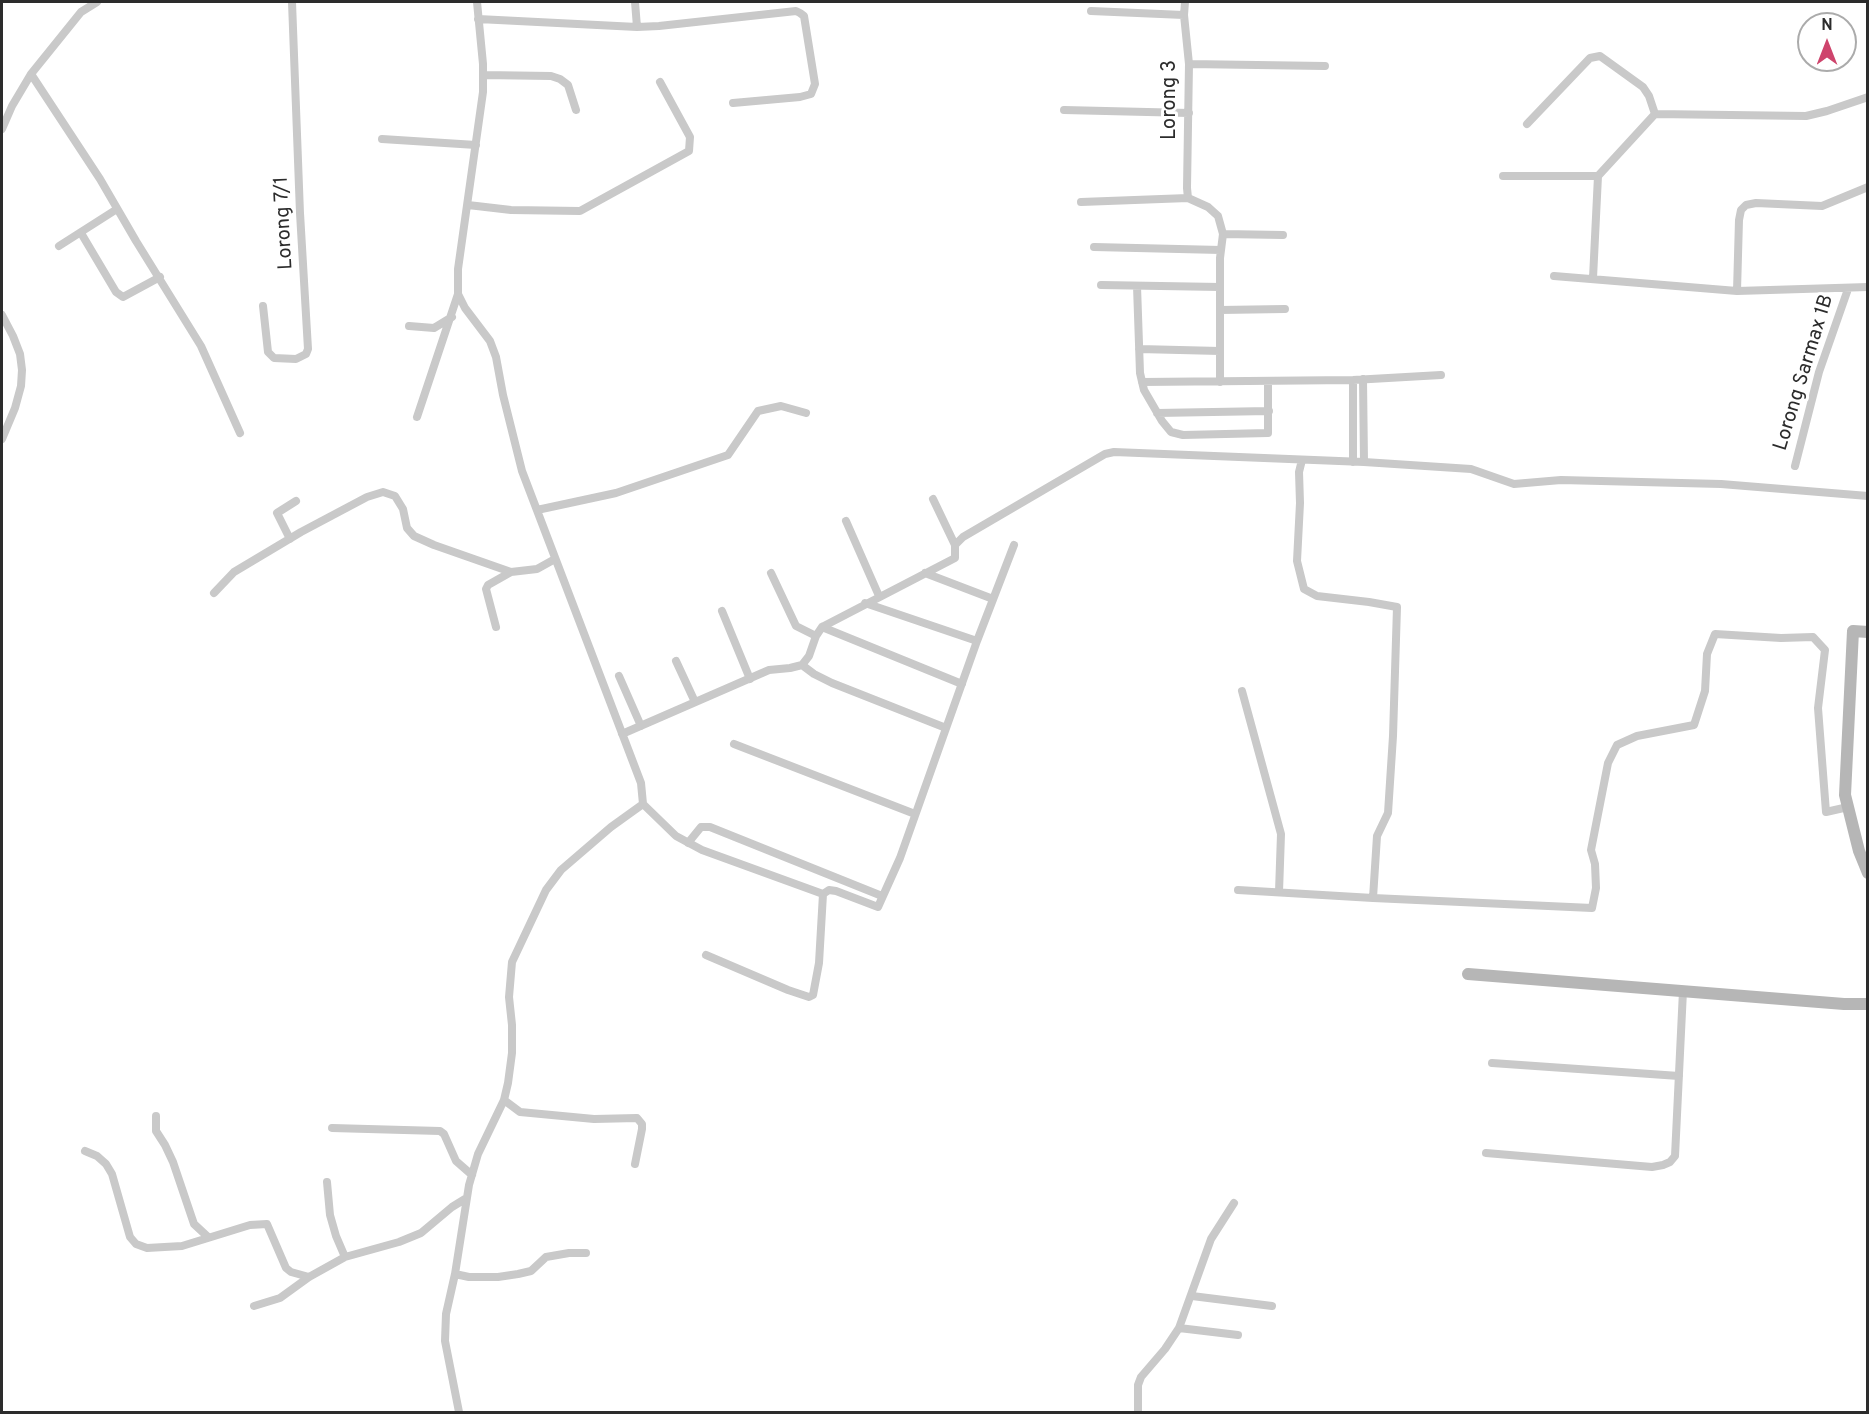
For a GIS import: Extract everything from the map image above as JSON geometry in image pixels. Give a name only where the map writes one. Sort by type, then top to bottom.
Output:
[{"type":"street","points":[[2,129],[12,106],[31,74],[81,12],[98,2]]},
{"type":"street","name":"Lorong 7/1","points":[[263,306],[268,352],[274,358],[296,359],[306,354],[308,349],[292,2]]},
{"type":"street","points":[[417,417],[458,294],[458,269],[483,92],[477,2]]},
{"type":"street","points":[[635,2],[637,27]]},
{"type":"street","name":"Lorong 3","points":[[1185,2],[1189,113],[1188,198]]},
{"type":"street","points":[[478,19],[637,27],[795,11],[804,16],[815,84],[811,94],[801,97],[733,102]]},
{"type":"street","points":[[1091,11],[1184,15]]},
{"type":"street","points":[[1527,124],[1590,58],[1600,56],[1643,87],[1650,96],[1655,114]]},
{"type":"street","points":[[1188,64],[1325,66]]},
{"type":"street","points":[[31,74],[100,179],[160,277],[209,363],[240,433]]},
{"type":"street","points":[[483,75],[560,78],[568,85],[576,110]]},
{"type":"street","points":[[468,205],[511,210],[580,211],[689,151],[690,137],[660,82]]},
{"type":"street","points":[[1593,278],[1598,176],[1655,114],[1806,116],[1868,97]]},
{"type":"street","points":[[1064,110],[1189,113]]},
{"type":"street","points":[[382,139],[476,145]]},
{"type":"street","points":[[1503,176],[1598,176]]},
{"type":"street","points":[[1737,291],[1739,220],[1741,210],[1746,205],[1756,202],[1821,206],[1868,187]]},
{"type":"street","points":[[1081,202],[1188,198],[1209,207],[1218,216],[1223,234],[1220,288],[1220,382]]},
{"type":"street","points":[[59,246],[117,209]]},
{"type":"street","points":[[81,233],[116,292],[123,297],[160,277]]},
{"type":"street","points":[[1223,234],[1283,235]]},
{"type":"street","points":[[1094,247],[1221,250]]},
{"type":"street","points":[[1554,276],[1737,291],[1868,287]]},
{"type":"street","points":[[1101,285],[1220,288]]},
{"type":"street","points":[[1137,286],[1142,382],[1157,413],[1171,432],[1183,435],[1266,434],[1269,431],[1268,381]]},
{"type":"street","name":"Lorong Sarmax 1B","points":[[1795,466],[1819,372],[1848,289]]},
{"type":"street","points":[[458,294],[465,308],[490,341],[496,357],[502,395],[521,468],[641,783],[643,804],[676,836],[688,843],[823,894]]},
{"type":"street","points":[[1220,310],[1284,309]]},
{"type":"street","points":[[2,315],[20,354],[22,370],[21,386],[15,408],[2,439]]},
{"type":"street","points":[[410,326],[434,328],[452,316]]},
{"type":"street","points":[[1139,349],[1220,351]]},
{"type":"street","points":[[1142,382],[1353,380],[1441,375]]},
{"type":"street","points":[[1363,379],[1364,462]]},
{"type":"street","points":[[1353,380],[1353,462]]},
{"type":"street","points":[[537,510],[616,493],[728,455],[758,411],[782,406],[806,413]]},
{"type":"street","points":[[1157,413],[1269,411]]},
{"type":"street","points":[[955,545],[963,537],[1105,454],[1114,452],[1302,459],[1471,469],[1514,484],[1561,480],[1722,484],[1868,496]]},
{"type":"street","points":[[1302,459],[1299,472],[1297,561],[1304,589],[1317,596],[1397,607],[1388,813],[1377,836],[1373,898]]},
{"type":"street","points":[[214,594],[234,572],[367,497],[383,492],[395,496],[403,509],[407,528],[414,536],[511,572]]},
{"type":"street","points":[[622,734],[769,670],[790,669],[802,665],[809,656],[822,627],[955,558],[955,545],[933,499]]},
{"type":"street","points":[[290,539],[277,513],[296,501]]},
{"type":"street","points":[[846,521],[879,596]]},
{"type":"street","points":[[823,894],[829,890],[836,891],[878,908],[900,858],[977,641],[1014,545]]},
{"type":"street","points":[[496,627],[486,589],[488,585],[511,572],[537,569],[555,559]]},
{"type":"street","points":[[771,573],[796,626],[816,636]]},
{"type":"street","points":[[924,573],[993,599]]},
{"type":"street","points":[[865,603],[977,641]]},
{"type":"street","points":[[722,611],[750,679]]},
{"type":"street","points":[[822,627],[962,684]]},
{"type":"street","points":[[1868,632],[1853,631],[1845,795],[1859,850],[1868,873]]},
{"type":"street","points":[[1238,890],[1592,908],[1596,888],[1595,864],[1591,850],[1608,763],[1617,745],[1637,736],[1694,725],[1705,691],[1707,654],[1715,634],[1781,638],[1813,637],[1825,650],[1818,708],[1826,812],[1848,807]]},
{"type":"street","points":[[676,662],[695,702]]},
{"type":"street","points":[[802,665],[832,683],[946,728]]},
{"type":"street","points":[[619,675],[641,726]]},
{"type":"street","points":[[1242,691],[1281,834],[1279,892]]},
{"type":"street","points":[[734,744],[915,814]]},
{"type":"street","points":[[459,1413],[445,1341],[446,1314],[455,1274],[465,1199],[478,1154],[504,1101],[512,1053],[509,997],[512,962],[546,890],[561,870],[611,827],[643,804]]},
{"type":"street","points":[[688,843],[701,827],[710,827],[882,896]]},
{"type":"street","points":[[706,956],[788,990],[809,997],[813,995],[819,963],[823,894]]},
{"type":"street","points":[[1468,974],[1844,1004],[1866,1003]]},
{"type":"street","points":[[1485,1153],[1652,1167],[1667,1164],[1675,1156],[1683,991]]},
{"type":"street","points":[[1492,1063],[1679,1076]]},
{"type":"street","points":[[504,1101],[520,1112],[594,1119],[638,1118],[642,1129],[635,1164]]},
{"type":"street","points":[[156,1116],[156,1131],[173,1162],[194,1224],[208,1237]]},
{"type":"street","points":[[332,1128],[440,1131],[444,1134],[456,1161],[472,1175]]},
{"type":"street","points":[[85,1151],[97,1156],[112,1174],[130,1237],[136,1244],[159,1249],[182,1246],[250,1225],[267,1224],[286,1268],[291,1272],[309,1277]]},
{"type":"street","points":[[327,1182],[330,1215],[345,1257]]},
{"type":"street","points":[[255,1306],[280,1298],[309,1277],[345,1257],[399,1242],[421,1233],[465,1199]]},
{"type":"street","points":[[1138,1413],[1138,1385],[1141,1377],[1165,1349],[1179,1328],[1211,1239],[1234,1203]]},
{"type":"street","points":[[455,1274],[469,1277],[518,1274],[531,1271],[546,1257],[586,1253]]},
{"type":"street","points":[[1192,1296],[1272,1306]]},
{"type":"street","points":[[1179,1328],[1238,1335]]}]
